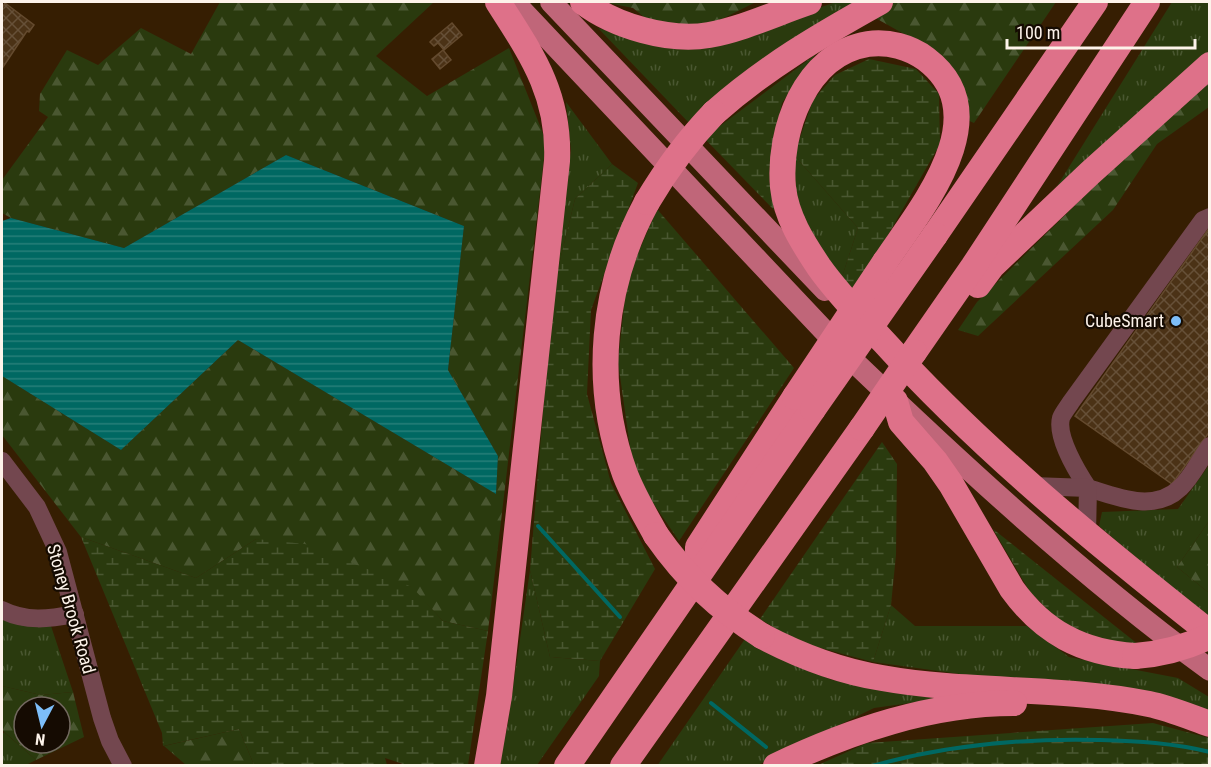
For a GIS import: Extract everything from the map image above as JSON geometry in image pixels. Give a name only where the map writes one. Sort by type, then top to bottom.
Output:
[{"type":"highway","points":[[486,765],[499,696],[558,135],[542,77],[533,57],[498,2]]},
{"type":"highway","points":[[583,2],[615,21],[652,32],[672,35],[706,35],[728,31],[809,2]]},
{"type":"highway","points":[[652,32],[710,25],[766,2]]},
{"type":"highway","points":[[879,2],[794,51],[746,85],[714,113],[661,178],[635,224],[622,256],[614,288],[607,325],[605,374],[609,409],[625,474],[639,505],[656,535],[692,581],[730,614],[762,636],[809,659],[883,679],[1087,696],[1150,704],[1209,724]]},
{"type":"highway","points":[[804,403],[935,235],[1095,2]]},
{"type":"highway","points":[[623,765],[862,429],[973,267],[1147,2]]},
{"type":"highway","points":[[567,765],[700,574],[804,403],[885,262],[946,165],[954,144],[957,115],[948,84],[933,65],[915,52],[875,43],[849,49],[835,57],[819,71],[806,88],[789,124],[782,163],[784,189],[792,222],[819,267],[835,288],[927,389],[1087,534],[1209,634],[1188,646],[1160,654],[1135,656],[1093,650],[1054,631],[1022,603],[1012,590],[951,484],[930,454],[902,422],[895,401]]},
{"type":"highway","points":[[914,352],[963,306],[992,266],[1209,65]]},
{"type":"highway","points":[[776,765],[858,730],[933,712],[975,706],[1108,705],[1185,716]]},
{"type":"main road","points":[[514,2],[848,356],[985,484],[1077,565],[1209,670]]},
{"type":"main road","points":[[551,2],[845,312],[927,389]]},
{"type":"street","points":[[1087,534],[1088,488],[1071,461],[1061,426],[1061,418],[1203,220],[1209,217]]},
{"type":"street","points":[[1033,486],[1088,488],[1135,502],[1155,501],[1169,496],[1181,487],[1209,446]]},
{"type":"street","name":"Stoney Brook Road","points":[[2,461],[37,507],[58,552],[102,718],[110,741],[123,765]]},
{"type":"street","points":[[2,610],[30,619],[75,614]]},
{"type":"green space","points":[[220,2],[434,2],[376,56],[427,96],[509,48],[546,141],[488,631],[443,621],[411,587],[256,539],[196,578],[81,537],[2,435],[2,376],[121,450],[238,340],[496,494],[498,456],[448,370],[464,226],[286,155],[124,248],[11,218],[2,213],[2,180],[48,117],[39,111],[40,94],[67,50],[98,65],[141,28],[191,54]]},
{"type":"green space","points":[[603,2],[756,2],[718,21],[687,28],[656,27],[633,8]]},
{"type":"green space","points":[[836,2],[862,2],[690,124],[598,28],[666,48],[732,38]]},
{"type":"green space","points":[[894,2],[1056,2],[974,123],[965,119],[913,39],[870,15]]},
{"type":"green space","points":[[1172,2],[1209,2],[1210,53],[1054,191]]},
{"type":"green space","points":[[816,54],[782,103],[770,160],[774,210],[704,138]]},
{"type":"green space","points":[[869,59],[916,69],[939,94],[940,144],[856,291],[841,280],[858,228],[794,155],[813,100],[835,75]]},
{"type":"green space","points":[[1209,73],[1209,107],[1157,144],[1113,210],[978,336],[958,330],[977,302]]},
{"type":"green space","points":[[566,102],[612,164],[575,199],[553,289],[571,150]]},
{"type":"green space","points":[[794,155],[858,228],[841,280],[797,212]]},
{"type":"green space","points":[[612,164],[638,183],[591,310],[587,394],[611,483],[655,569],[600,661],[550,657],[530,570],[553,289],[575,199]]},
{"type":"green space","points":[[657,209],[794,368],[679,541],[634,475],[618,362],[627,279]]},
{"type":"green space","points":[[882,442],[897,464],[896,555],[891,605],[873,662],[798,642],[760,619]]},
{"type":"green space","points":[[1209,465],[1209,521],[1177,567],[1209,593],[1209,619],[1099,526],[1102,512],[1178,509]]},
{"type":"green space","points":[[1209,521],[1209,593],[1177,567]]},
{"type":"green space","points":[[993,529],[1139,645],[1095,643],[1063,625],[1030,592]]},
{"type":"green space","points":[[81,537],[196,578],[256,539],[305,544],[412,587],[443,621],[488,631],[468,765],[406,765],[385,758],[387,765],[254,765],[239,729],[163,746],[162,733]]},
{"type":"green space","points":[[530,570],[550,657],[600,661],[599,676],[537,765],[496,766],[507,729]]},
{"type":"green space","points":[[891,605],[915,626],[1027,626],[1069,657],[1178,678],[1209,697],[1209,716],[1075,690],[873,662]]},
{"type":"green space","points":[[2,617],[51,626],[73,692],[41,695],[2,686]]},
{"type":"green space","points":[[745,639],[832,680],[946,698],[874,708],[758,765],[657,766]]},
{"type":"green space","points":[[2,686],[41,695],[12,695],[12,739],[2,730]]},
{"type":"green space","points":[[73,692],[84,737],[72,743],[72,695],[41,695]]},
{"type":"green space","points":[[1153,723],[1209,738],[1209,765],[818,765],[867,743]]},
{"type":"green space","points":[[239,729],[254,765],[186,765],[164,746]]},
{"type":"green space","points":[[4,732],[12,739],[12,755],[30,755],[36,760],[26,765],[2,766],[2,735]]},
{"type":"green space","points":[[30,755],[46,755],[36,760]]},
{"type":"water","points":[[286,155],[464,226],[448,370],[498,456],[496,494],[238,340],[121,450],[2,376],[2,221],[11,218],[124,248]]},
{"type":"building","points":[[5,3],[34,25],[29,32],[27,31],[3,67],[2,8]]},
{"type":"building","points":[[452,23],[462,35],[444,50],[438,43],[434,46],[430,42]]},
{"type":"building","points":[[443,50],[451,60],[440,69],[432,59]]},
{"type":"building","name":"CubeSmart","points":[[1210,227],[1210,431],[1172,484],[1075,416]]},
{"type":"waterway","points":[[538,526],[620,617]]},
{"type":"waterway","points":[[711,703],[766,747]]},
{"type":"waterway","points":[[872,766],[957,748],[1043,740],[1142,742],[1183,746],[1210,752]]},
{"type":"place","name":"CubeSmart","points":[[1176,321]]}]
